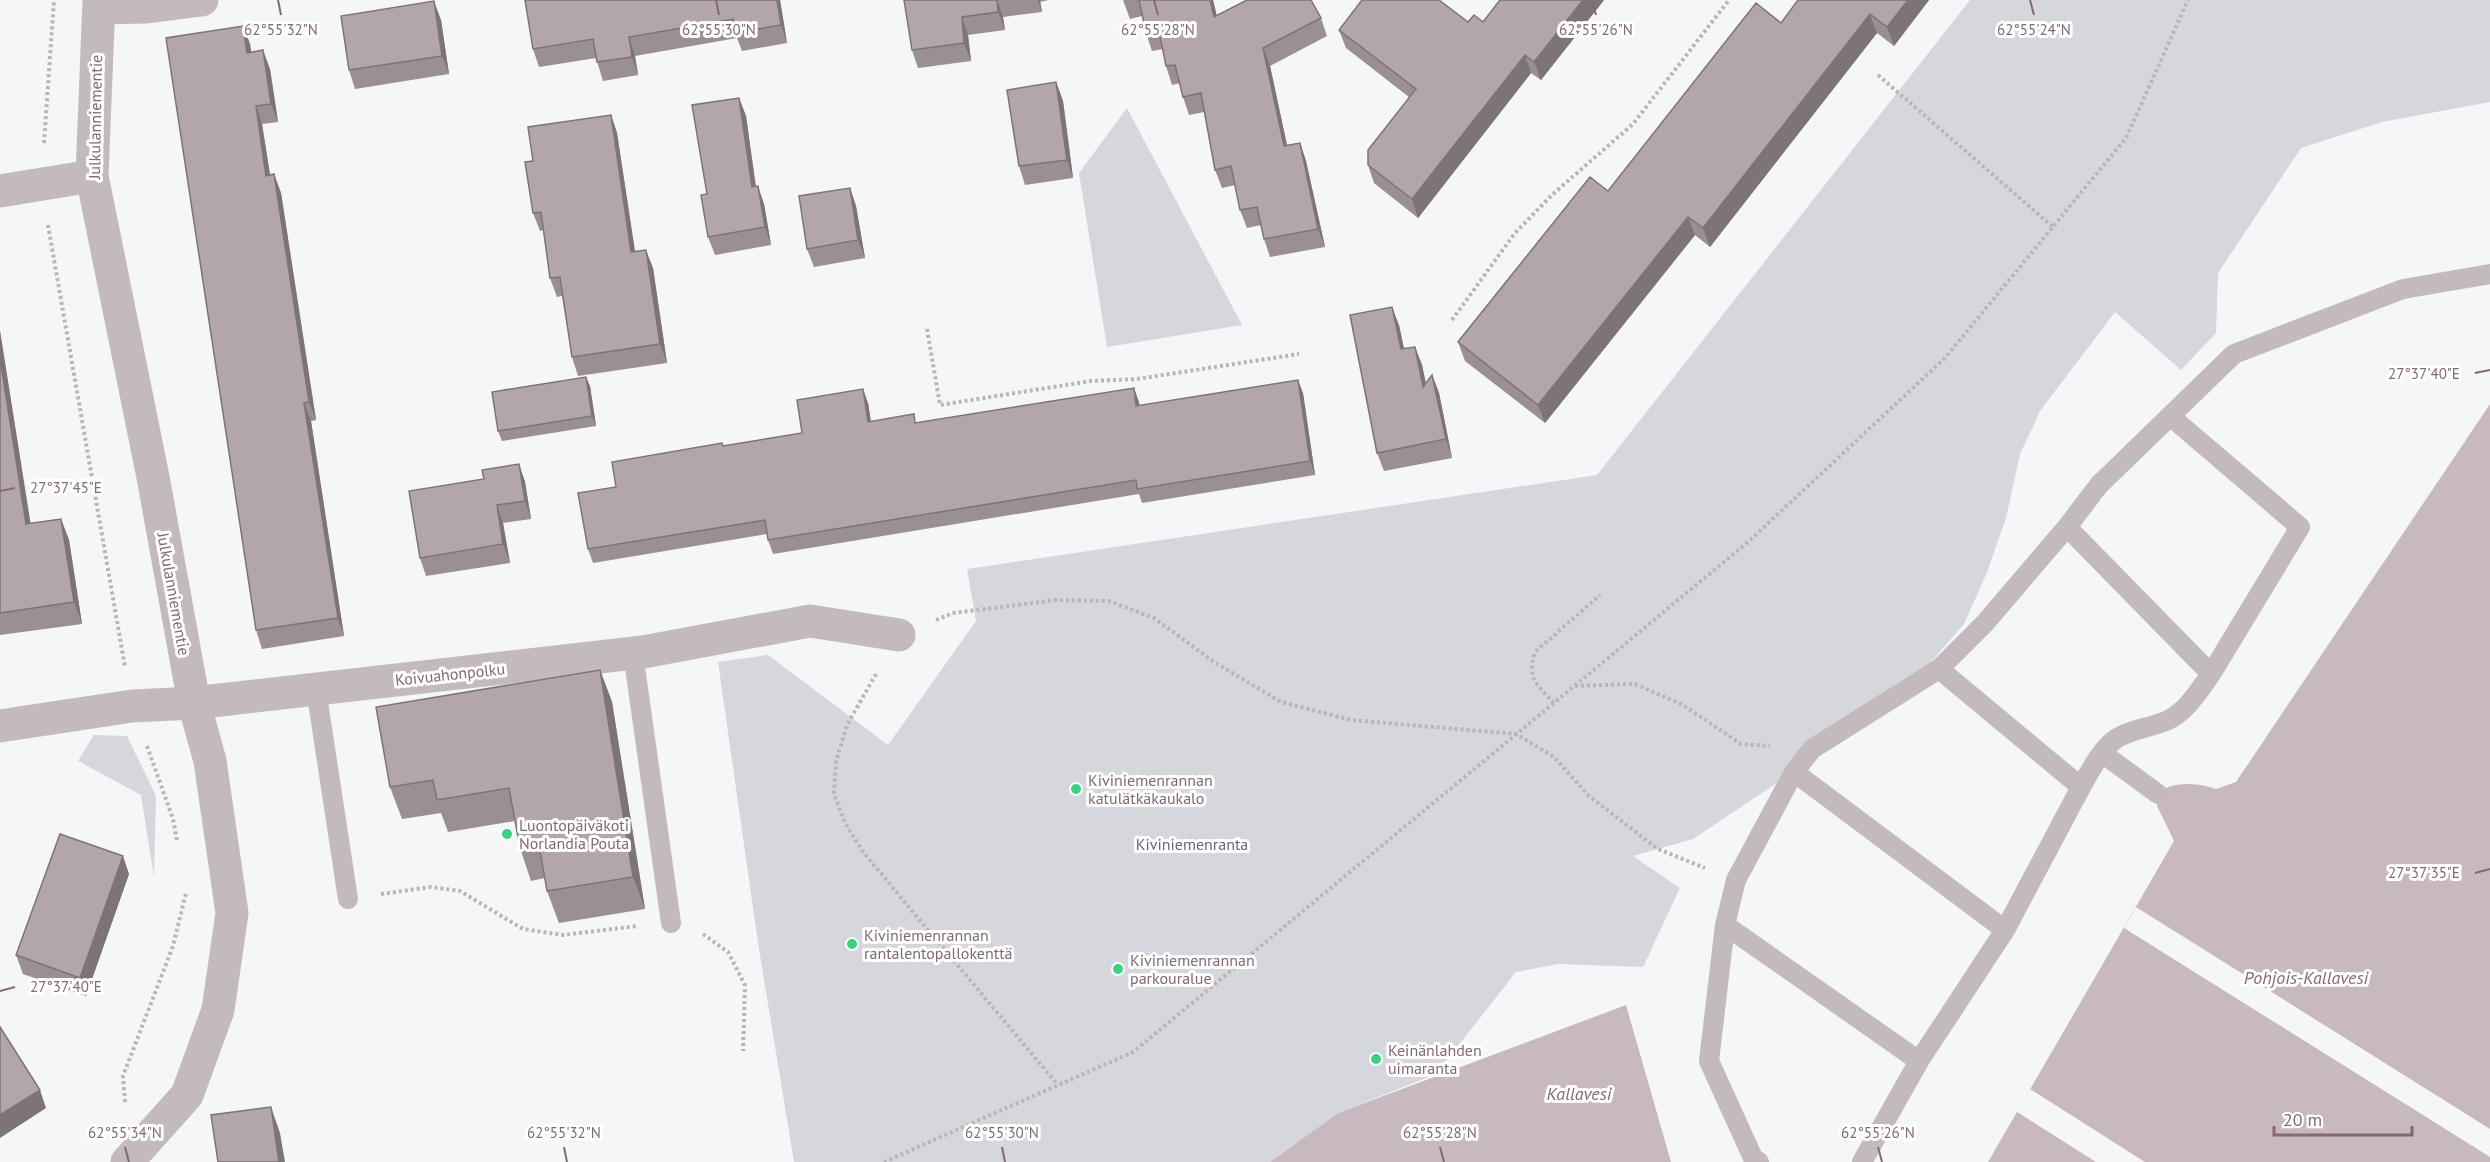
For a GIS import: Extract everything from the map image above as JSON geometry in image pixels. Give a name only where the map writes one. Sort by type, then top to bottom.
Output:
[{"type":"street","points":[[99,4],[147,8],[202,0]]},
{"type":"street","name":"Julkulanniementie","points":[[99,4],[92,176],[153,477],[194,703],[210,761],[232,913],[218,1010],[187,1095],[137,1158]]},
{"type":"street","points":[[0,191],[92,176]]},
{"type":"street","name":"Koivuahonpolku","points":[[0,726],[132,706],[194,703],[633,653],[810,621],[899,635]]},
{"type":"lane","points":[[1759,1162],[1753,1158],[1709,1061],[1725,925],[1736,880],[1794,772],[1812,749],[1939,669],[1985,623],[2067,527],[2099,485],[2234,354],[2403,289],[2490,274]]},
{"type":"lane","points":[[1862,1162],[1919,1061],[2005,930],[2081,787],[2102,753],[2116,739],[2132,731],[2167,721],[2186,708],[2211,674],[2300,527],[2170,416]]},
{"type":"lane","points":[[2067,527],[2211,674]]},
{"type":"lane","points":[[633,653],[671,923]]},
{"type":"lane","points":[[1939,669],[2081,787]]},
{"type":"lane","points":[[316,688],[348,899]]},
{"type":"lane","points":[[2102,753],[2157,794]]},
{"type":"lane","points":[[1794,772],[2005,930]]},
{"type":"lane","points":[[1725,925],[1919,1061]]},
{"type":"path","points":[[54,0],[41,185],[132,706],[173,819],[178,843]]},
{"type":"path","points":[[1452,320],[1515,233],[1553,195],[1633,124],[1729,0]]},
{"type":"path","points":[[884,1162],[1133,1052],[1748,542],[1946,358],[2126,138],[2188,0]]},
{"type":"path","points":[[1878,75],[2053,227]]},
{"type":"path","points":[[927,329],[940,405],[1091,381],[1137,380],[1299,354]]},
{"type":"path","points":[[1554,703],[1533,681],[1531,666],[1535,652],[1600,595]]},
{"type":"path","points":[[1057,1084],[863,852],[845,823],[834,794],[836,761],[847,725],[899,635],[953,613],[1056,600],[1109,601],[1154,618],[1214,662],[1281,702],[1351,720],[1516,734],[1554,757],[1589,796],[1658,849],[1736,880]]},
{"type":"path","points":[[1575,686],[1635,684],[1683,705],[1741,744],[1812,749]]},
{"type":"path","points":[[348,899],[431,886],[460,891],[523,929],[563,935],[671,923],[707,936],[728,952],[745,985],[743,1051]]},
{"type":"path","points":[[137,1158],[127,1120],[123,1076],[173,946],[187,889]]},
{"type":"green space","name":"Kiviniemenranta","points":[[1970,0],[2490,0],[2490,102],[2382,122],[2301,148],[2218,273],[2216,333],[2181,370],[2115,312],[2040,411],[2020,454],[2006,518],[1986,575],[1964,624],[1925,669],[1823,752],[1693,839],[1633,856],[1680,888],[1643,967],[1558,964],[1516,972],[1436,1074],[1338,1113],[1270,1162],[794,1162],[758,943],[718,662],[768,655],[888,745],[976,621],[967,569],[1597,475]]},
{"type":"green space","points":[[1127,108],[1242,325],[1107,347],[1079,173]]},
{"type":"green space","points":[[94,735],[127,736],[156,796],[154,877],[141,795],[78,761]]},
{"type":"water","name":"Pohjois-Kallavesi","points":[[2490,404],[2490,1162],[1988,1162],[2174,841],[2157,806],[2158,794],[2170,786],[2194,784],[2216,789],[2236,782]]},
{"type":"water","name":"Kallavesi","points":[[1626,1005],[1671,1162],[1270,1162],[1338,1113]]},
{"type":"pier","points":[[2136,907],[2490,1129],[2490,1157],[2124,928]]},
{"type":"pier","points":[[2030,1089],[2145,1162],[2096,1162],[2017,1112]]},
{"type":"building","points":[[525,0],[777,0],[781,25],[735,33],[733,19],[629,37],[632,57],[597,62],[593,39],[533,49]]},
{"type":"building","points":[[904,0],[997,0],[998,12],[962,17],[964,43],[912,50]]},
{"type":"building","points":[[1139,0],[1210,0],[1214,17],[1247,0],[1311,0],[1321,18],[1263,48],[1284,146],[1300,143],[1318,229],[1264,239],[1257,207],[1240,210],[1231,166],[1215,170],[1201,93],[1183,97],[1175,65],[1166,66],[1159,31],[1146,33]]},
{"type":"building","points":[[1362,0],[1439,0],[1468,22],[1474,15],[1483,22],[1500,0],[1583,0],[1534,62],[1525,55],[1412,199],[1368,165],[1368,150],[1416,89],[1339,30]]},
{"type":"building","points":[[1798,0],[1908,0],[1887,27],[1870,14],[1703,228],[1688,217],[1538,405],[1458,342],[1590,177],[1608,191],[1756,3],[1781,23]]},
{"type":"building","points":[[434,1],[442,56],[349,70],[341,16]]},
{"type":"building","points":[[243,26],[247,53],[263,50],[271,104],[256,106],[266,176],[274,174],[309,402],[304,403],[338,618],[256,630],[166,38]]},
{"type":"building","points":[[1056,82],[1067,160],[1019,166],[1007,90]]},
{"type":"building","points":[[739,98],[752,187],[758,186],[765,227],[708,237],[701,195],[707,194],[692,105]]},
{"type":"building","points":[[611,115],[631,252],[646,250],[660,344],[572,357],[560,277],[550,278],[541,212],[533,213],[525,162],[533,161],[528,127]]},
{"type":"building","points":[[850,188],[858,240],[807,249],[799,196]]},
{"type":"building","points":[[1392,307],[1401,349],[1415,347],[1423,387],[1432,375],[1446,439],[1377,453],[1350,315]]},
{"type":"building","points":[[0,358],[26,524],[61,519],[74,602],[0,613]]},
{"type":"building","points":[[586,377],[592,416],[498,431],[492,392]]},
{"type":"building","points":[[1298,380],[1310,461],[1137,489],[1136,480],[768,540],[765,520],[588,549],[578,493],[616,487],[612,462],[722,443],[723,446],[802,433],[797,400],[863,389],[868,422],[914,414],[915,423],[1134,388],[1136,406]]},
{"type":"building","points":[[519,464],[525,501],[497,505],[503,544],[420,558],[409,491],[484,479],[482,470]]},
{"type":"building","points":[[600,670],[633,877],[547,891],[539,845],[520,848],[509,788],[437,800],[433,780],[390,787],[376,707]]},
{"type":"building","points":[[60,834],[123,856],[80,978],[16,955]]},
{"type":"building","points":[[0,1027],[40,1090],[0,1115]]},
{"type":"building","points":[[271,1107],[279,1162],[218,1162],[211,1115]]},
{"type":"place","name":"Kiviniemenrannan katulätkäkaukalo","points":[[1076,789]]},
{"type":"place","name":"Luontopäiväkoti Norlandia Pouta","points":[[507,834]]},
{"type":"place","name":"Kiviniemenrannan rantalentopallokenttä","points":[[852,944]]},
{"type":"place","name":"Kiviniemenrannan parkouralue","points":[[1118,969]]},
{"type":"place","name":"Keinänlahden uimaranta","points":[[1376,1059]]}]
